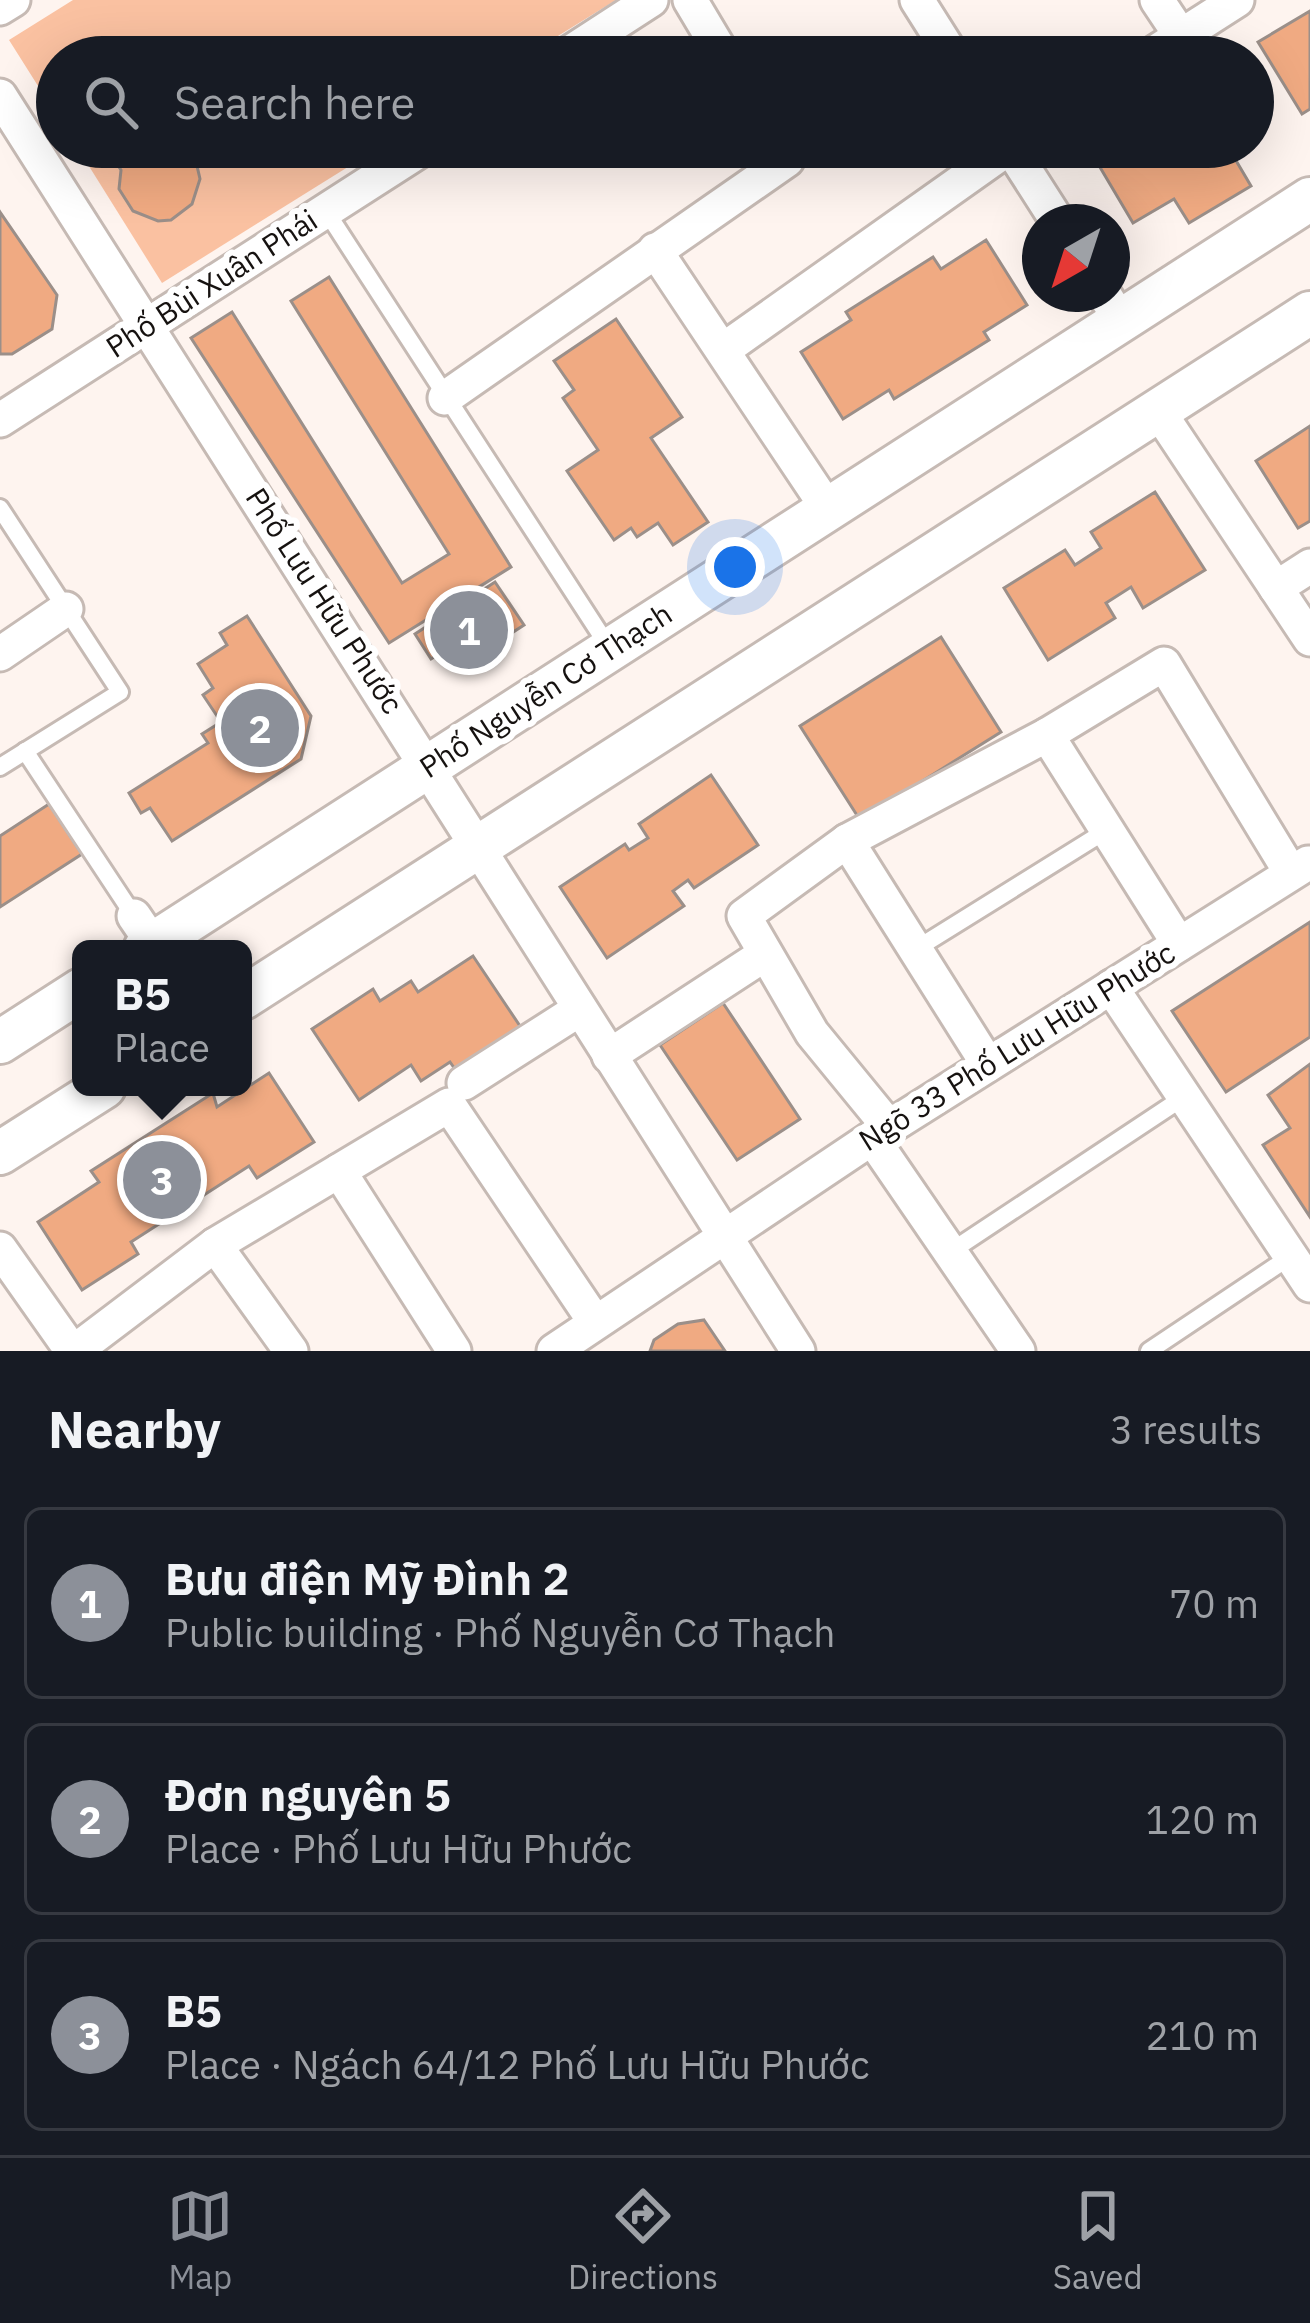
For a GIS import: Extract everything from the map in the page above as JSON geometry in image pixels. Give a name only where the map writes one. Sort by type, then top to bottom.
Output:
[{"type":"street","points":[[0,8],[13,0]]},
{"type":"street","points":[[595,36],[651,0]]},
{"type":"street","points":[[690,0],[711,36]]},
{"type":"street","points":[[917,0],[940,36]]},
{"type":"street","points":[[1157,0],[1181,36],[1237,0]]},
{"type":"street","name":"Phố Lưu Hữu Phước","points":[[0,96],[36,152]]},
{"type":"street","name":"Phố Lưu Hữu Phước","points":[[46,168],[798,1351]]},
{"type":"street","name":"Phố Bùi Xuân Phái","points":[[0,420],[392,168]]},
{"type":"street","points":[[445,398],[775,168]]},
{"type":"street","points":[[726,348],[980,168]]},
{"type":"street","points":[[1023,168],[1046,204]]},
{"type":"street","name":"Phố Nguyễn Cơ Thạch","points":[[1130,297],[1310,199]]},
{"type":"street","points":[[655,250],[726,348],[829,509]]},
{"type":"street","name":"Phố Nguyễn Cơ Thạch","points":[[144,936],[429,766],[829,509],[1105,312]]},
{"type":"street","points":[[252,992],[1310,313]]},
{"type":"street","points":[[1159,412],[1310,639]]},
{"type":"street","points":[[1276,588],[1310,566]]},
{"type":"street","points":[[0,654],[66,609]]},
{"type":"street","points":[[1018,1351],[950,1252],[880,1133],[763,956],[743,916],[847,841],[1047,735],[1164,664],[1301,868]]},
{"type":"street","points":[[1047,735],[1179,944]]},
{"type":"street","points":[[847,841],[987,1064]]},
{"type":"street","name":"Ngõ 33 Phố Lưu Hữu Phước","points":[[554,1351],[880,1133],[1301,868]]},
{"type":"street","points":[[609,1056],[763,956]]},
{"type":"street","points":[[1112,987],[1310,1285]]},
{"type":"street","points":[[0,1042],[72,996]]},
{"type":"street","points":[[0,1249],[73,1351],[215,1245],[339,1171],[580,1009]]},
{"type":"street","points":[[456,1094],[595,1322]]},
{"type":"street","points":[[0,1153],[90,1096]]},
{"type":"street","points":[[339,1171],[454,1351]]},
{"type":"street","points":[[215,1245],[291,1351]]},
{"type":"lane","points":[[326,211],[610,650]]},
{"type":"lane","points":[[0,508],[120,692],[0,767]]},
{"type":"lane","points":[[25,751],[144,936]]},
{"type":"lane","points":[[916,949],[1107,830]]},
{"type":"lane","points":[[950,1252],[1184,1097]]},
{"type":"lane","points":[[1149,1351],[1291,1256]]},
{"type":"shaded area","points":[[73,0],[616,0],[558,36],[36,36],[36,83],[9,40]]},
{"type":"shaded area","points":[[90,168],[346,168],[162,283]]},
{"type":"building","points":[[1310,11],[1310,109],[1302,114],[1274,68],[1274,36],[1268,36]]},
{"type":"building","points":[[197,168],[200,179],[192,204],[171,220],[158,221],[133,211],[119,189],[121,170]]},
{"type":"building","points":[[1100,168],[1240,168],[1251,186],[1189,223],[1174,199],[1133,223],[1130,204],[1122,204]]},
{"type":"building","points":[[0,212],[57,295],[52,329],[12,354],[0,354]]},
{"type":"building","points":[[986,240],[1022,297],[1022,308],[984,332],[989,340],[894,399],[889,390],[843,419],[801,352],[851,320],[846,312],[933,257],[941,269]]},
{"type":"building","points":[[329,277],[511,567],[389,643],[191,338],[232,312],[402,583],[449,554],[291,301]]},
{"type":"building","points":[[616,319],[682,417],[651,438],[708,522],[673,545],[658,523],[637,537],[631,528],[614,540],[567,471],[598,450],[563,398],[574,390],[554,361]]},
{"type":"building","points":[[1310,426],[1310,521],[1298,528],[1256,461]]},
{"type":"building","points":[[1155,492],[1205,570],[1143,608],[1131,587],[1106,603],[1115,618],[1048,660],[1004,588],[1065,550],[1075,565],[1101,548],[1091,532]]},
{"type":"building","points":[[495,582],[524,625],[456,669],[444,651],[431,659],[415,634]]},
{"type":"building","points":[[247,616],[311,716],[301,759],[172,841],[150,808],[141,813],[129,793],[208,743],[202,734],[221,722],[203,695],[213,688],[198,664],[227,645],[220,633]]},
{"type":"building","points":[[941,637],[1001,732],[860,820],[800,726]]},
{"type":"building","points":[[711,775],[758,845],[694,888],[688,880],[673,891],[684,906],[607,958],[560,887],[625,844],[629,850],[648,838],[639,824]]},
{"type":"building","points":[[49,804],[82,854],[0,907],[0,836]]},
{"type":"building","points":[[1310,922],[1310,1037],[1226,1092],[1172,1011]]},
{"type":"building","points":[[473,956],[522,1029],[457,1072],[450,1062],[421,1081],[411,1065],[359,1100],[312,1029],[373,989],[380,1001],[411,981],[418,992]]},
{"type":"building","points":[[723,1003],[800,1119],[737,1160],[660,1045]]},
{"type":"building","points":[[1310,1064],[1310,1217],[1263,1145],[1290,1128],[1268,1095]]},
{"type":"building","points":[[269,1073],[314,1142],[257,1178],[249,1166],[131,1242],[138,1254],[82,1290],[38,1222],[99,1182],[91,1171],[208,1096],[214,1096],[217,1107],[234,1096],[252,1096],[252,1084]]},
{"type":"building","points":[[704,1320],[725,1351],[650,1351],[654,1340],[678,1324]]},
{"type":"place","name":"Bưu điện Mỹ Đình 2","points":[[469,630]]},
{"type":"place","name":"Đơn nguyên 5","points":[[260,728]]},
{"type":"place","name":"B5","points":[[162,1180]]}]
